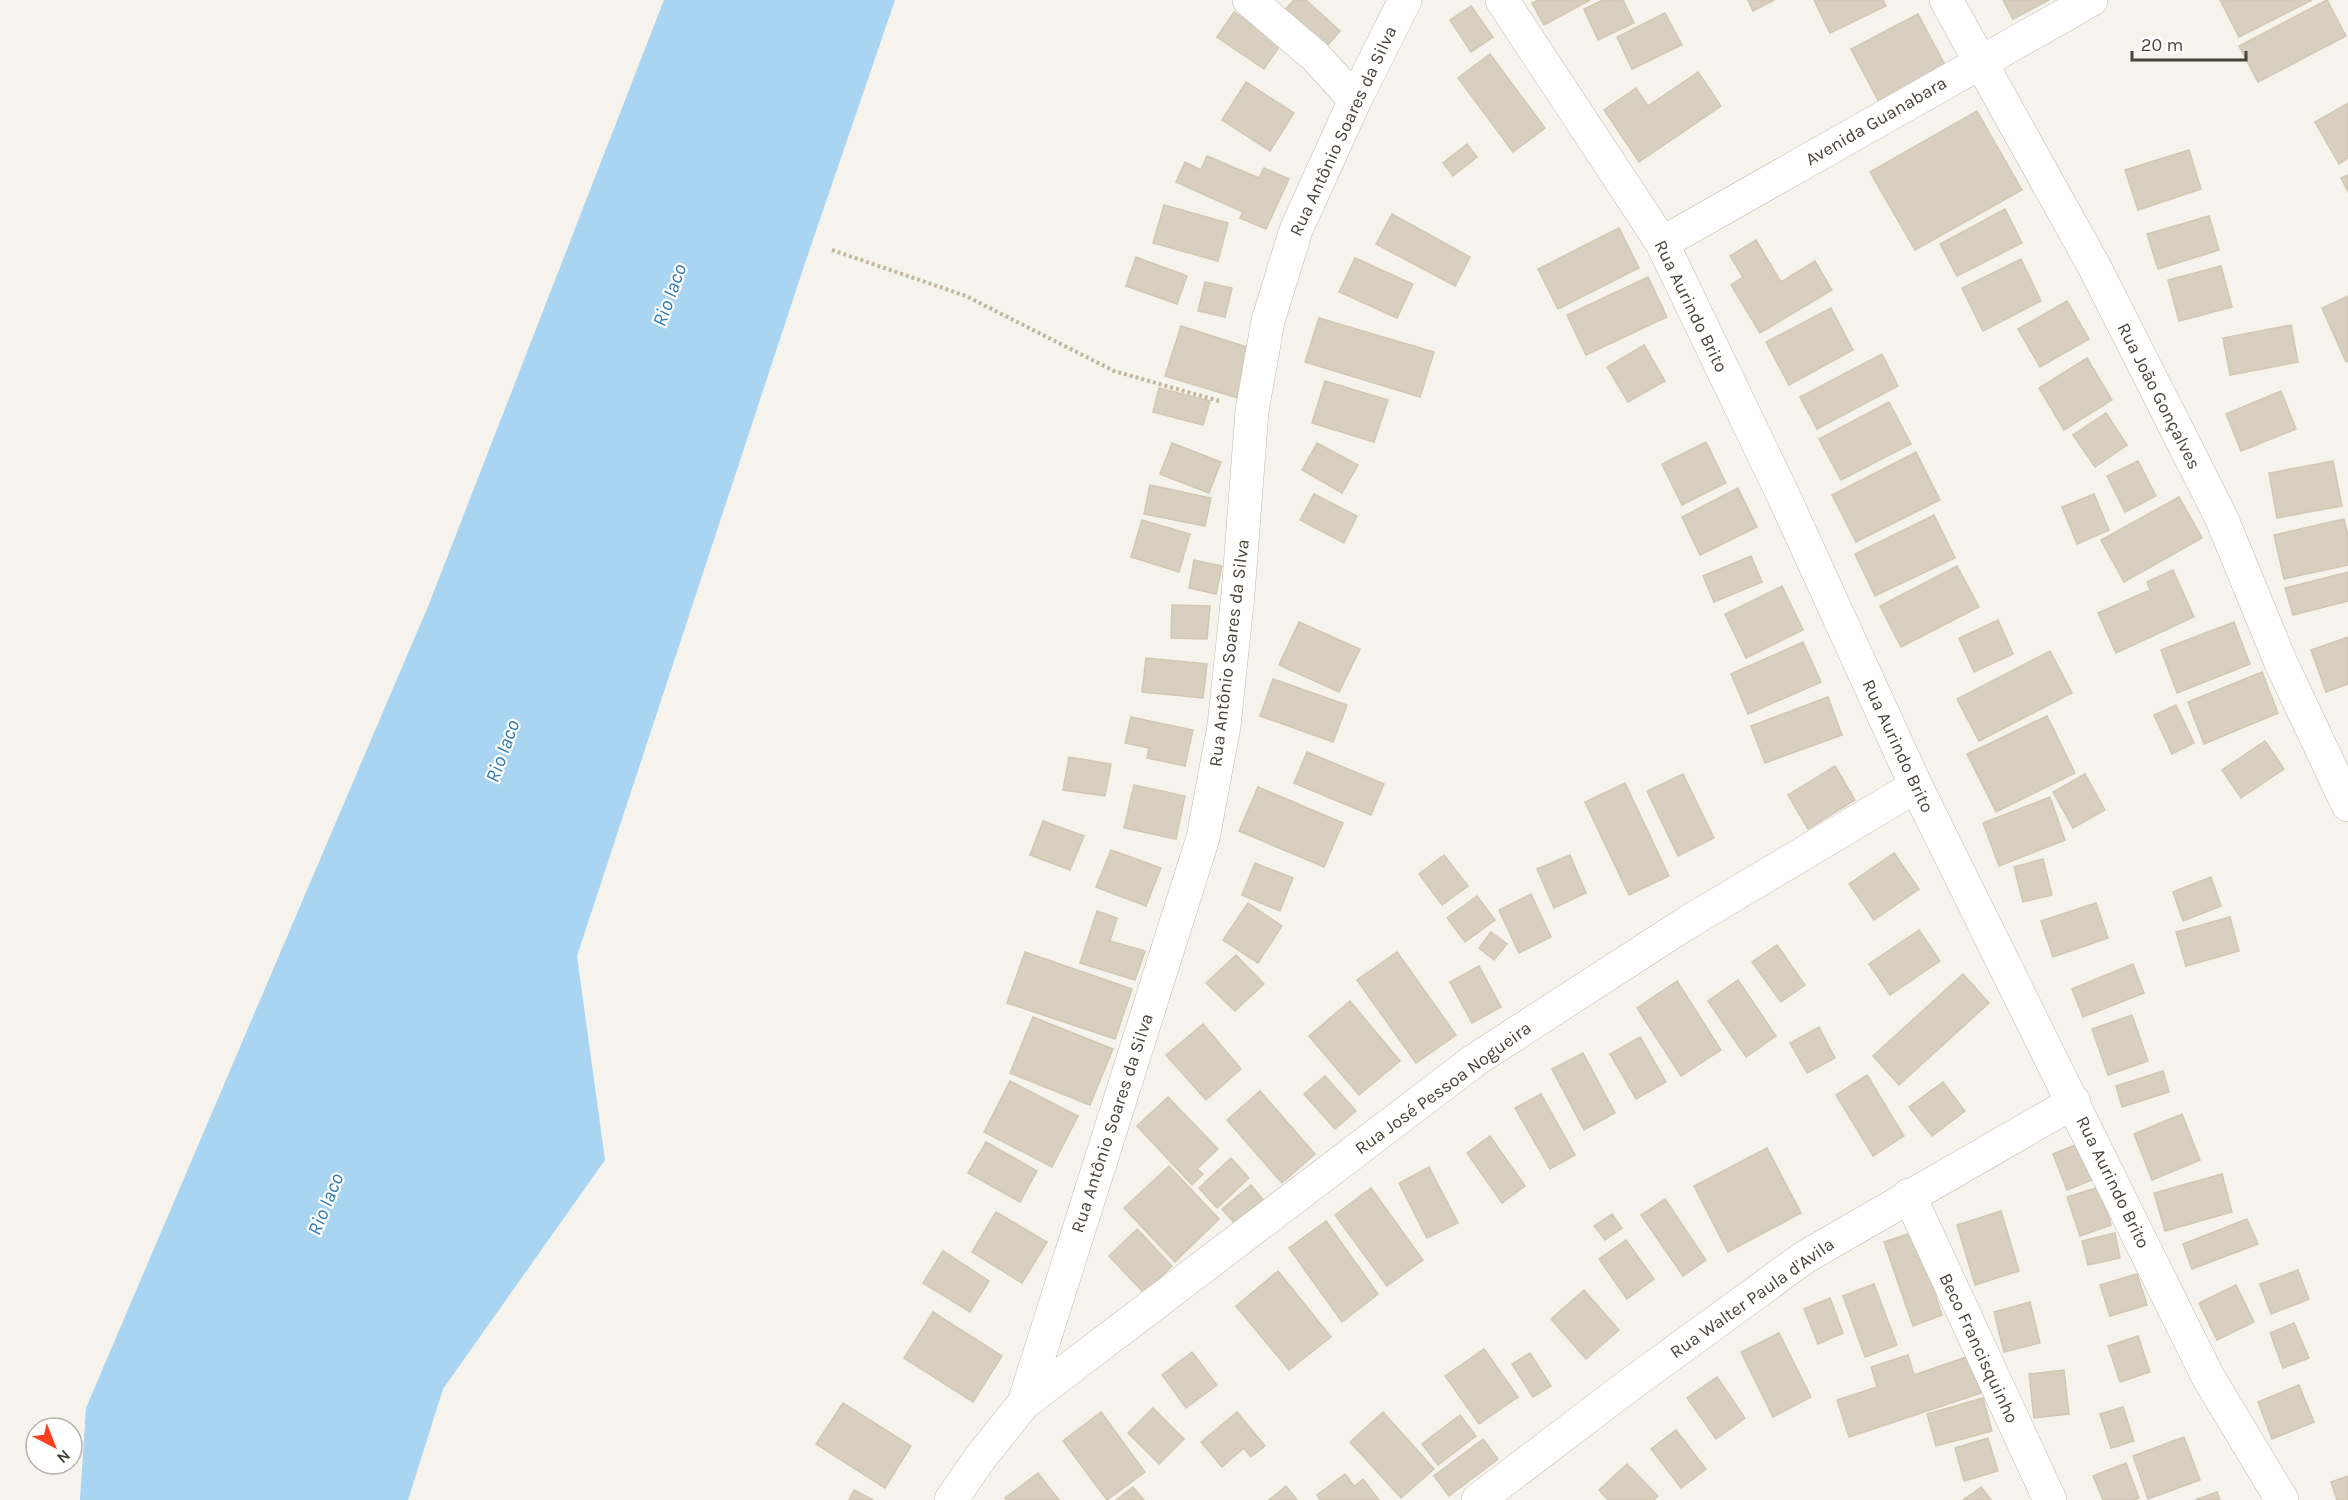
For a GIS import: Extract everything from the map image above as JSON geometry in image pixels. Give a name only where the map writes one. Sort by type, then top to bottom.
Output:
[{"type":"street","points":[[1249,0],[1315,56],[1355,100]]},
{"type":"street","name":"Rua Antônio Soares da Silva","points":[[951,1500],[980,1458],[1024,1403],[1203,838],[1224,726],[1239,594],[1252,411],[1268,321],[1296,230],[1355,100],[1405,0]]},
{"type":"street","name":"Rua Aurindo Brito","points":[[1502,0],[1662,243],[1784,497],[1916,786],[2074,1101],[2208,1377],[2282,1500]]},
{"type":"street","name":"Rua João Gonçalves","points":[[1946,0],[2094,266],[2221,517],[2281,663],[2348,805]]},
{"type":"street","name":"Avenida Guanabara","points":[[1662,243],[2091,0]]},
{"type":"street","name":"Rua José Pessoa Nogueira","points":[[1024,1403],[1475,1060],[1685,924],[1916,786]]},
{"type":"street","name":"Rua Walter Paula d'Avila","points":[[1478,1500],[1628,1386],[1806,1257],[2074,1101]]},
{"type":"street","name":"Beco Francisquinho","points":[[1909,1195],[2050,1500]]},
{"type":"path","points":[[832,250],[966,296],[1114,371],[1252,411]]},
{"type":"water","name":"Rio Iaco","points":[[664,0],[895,0],[803,269],[577,956],[605,1160],[443,1389],[408,1500],[80,1500],[82,1476],[84,1476],[86,1408],[429,604]]},
{"type":"building","points":[[1294,0],[1306,0],[1340,31],[1323,50],[1282,13]]},
{"type":"building","points":[[1538,0],[1590,0],[1544,25],[1532,3]]},
{"type":"building","points":[[1603,0],[1623,0],[1634,23],[1598,40],[1584,9]]},
{"type":"building","points":[[1748,0],[1774,0],[1753,11]]},
{"type":"building","points":[[1814,0],[1883,0],[1886,6],[1830,33]]},
{"type":"building","points":[[2003,0],[2049,0],[2013,19]]},
{"type":"building","points":[[2220,0],[2312,0],[2239,37]]},
{"type":"building","points":[[2327,0],[2346,36],[2258,82],[2239,46]]},
{"type":"building","points":[[1471,6],[1493,37],[1471,52],[1450,20]]},
{"type":"building","points":[[1234,12],[1281,44],[1264,69],[1217,37]]},
{"type":"building","points":[[1665,13],[1682,45],[1632,69],[1617,37]]},
{"type":"building","points":[[1918,14],[1946,67],[1879,102],[1851,49]]},
{"type":"building","points":[[1490,54],[1545,128],[1513,152],[1458,78]]},
{"type":"building","points":[[1698,72],[1721,106],[1639,162],[1604,110],[1636,88],[1648,106]]},
{"type":"building","points":[[1246,82],[1294,113],[1270,151],[1222,120]]},
{"type":"building","points":[[2348,103],[2348,158],[2339,164],[2315,122]]},
{"type":"building","points":[[1977,111],[2022,190],[1915,250],[1870,172]]},
{"type":"building","points":[[1467,144],[1477,157],[1453,176],[1443,163]]},
{"type":"building","points":[[2189,150],[2201,189],[2138,210],[2125,170]]},
{"type":"building","points":[[1207,156],[1259,178],[1264,168],[1289,179],[1266,229],[1240,218],[1243,212],[1176,182],[1185,162],[1201,170]]},
{"type":"building","points":[[2348,175],[2348,192],[2341,178]]},
{"type":"building","points":[[1164,205],[1228,223],[1218,261],[1153,243]]},
{"type":"building","points":[[2005,209],[2022,243],[1957,276],[1940,244]]},
{"type":"building","points":[[1392,214],[1470,257],[1455,286],[1376,244]]},
{"type":"building","points":[[2209,216],[2219,250],[2158,269],[2147,234]]},
{"type":"building","points":[[1619,228],[1639,268],[1558,309],[1538,269]]},
{"type":"building","points":[[1756,240],[1781,282],[1815,261],[1832,290],[1760,333],[1731,285],[1743,277],[1730,256]]},
{"type":"building","points":[[1136,257],[1187,276],[1177,304],[1126,286]]},
{"type":"building","points":[[1355,258],[1413,284],[1397,318],[1339,292]]},
{"type":"building","points":[[2021,259],[2041,301],[1983,331],[1962,288]]},
{"type":"building","points":[[2221,266],[2232,307],[2179,321],[2168,280]]},
{"type":"building","points":[[1648,277],[1667,317],[1586,355],[1567,315]]},
{"type":"building","points":[[1205,282],[1232,288],[1225,317],[1198,311]]},
{"type":"building","points":[[2348,296],[2348,361],[2346,362],[2322,308]]},
{"type":"building","points":[[2067,301],[2089,339],[2040,367],[2018,329]]},
{"type":"building","points":[[1831,308],[1853,350],[1789,385],[1766,342]]},
{"type":"building","points":[[1319,318],[1434,352],[1420,397],[1305,362]]},
{"type":"building","points":[[2291,325],[2298,362],[2230,375],[2223,338]]},
{"type":"building","points":[[1181,326],[1253,349],[1238,398],[1165,376]]},
{"type":"building","points":[[1644,345],[1665,381],[1628,402],[1607,367]]},
{"type":"building","points":[[1882,354],[1898,386],[1817,429],[1800,397]]},
{"type":"building","points":[[2087,358],[2112,400],[2064,430],[2039,388]]},
{"type":"building","points":[[1325,381],[1388,400],[1374,442],[1312,423]]},
{"type":"building","points":[[1159,388],[1210,401],[1203,425],[1153,412]]},
{"type":"building","points":[[2281,391],[2296,429],[2241,451],[2226,414]]},
{"type":"building","points":[[1889,402],[1911,444],[1841,480],[1819,439]]},
{"type":"building","points":[[2106,413],[2127,445],[2095,467],[2073,435]]},
{"type":"building","points":[[1706,442],[1726,483],[1682,505],[1662,464]]},
{"type":"building","points":[[1172,443],[1221,462],[1209,493],[1160,474]]},
{"type":"building","points":[[1317,443],[1358,465],[1342,493],[1302,470]]},
{"type":"building","points":[[1916,452],[1940,500],[1856,542],[1832,495]]},
{"type":"building","points":[[2138,461],[2156,496],[2125,512],[2107,476]]},
{"type":"building","points":[[2333,461],[2342,506],[2277,518],[2269,473]]},
{"type":"building","points":[[1150,485],[1211,498],[1205,526],[1144,514]]},
{"type":"building","points":[[1738,488],[1757,527],[1700,555],[1682,517]]},
{"type":"building","points":[[1314,494],[1357,516],[1344,543],[1300,520]]},
{"type":"building","points":[[2094,494],[2109,530],[2077,544],[2062,507]]},
{"type":"building","points":[[2179,497],[2202,538],[2124,582],[2101,540]]},
{"type":"building","points":[[1934,515],[1955,558],[1875,596],[1855,554]]},
{"type":"building","points":[[2344,519],[2348,536],[2348,565],[2284,579],[2274,535]]},
{"type":"building","points":[[1142,520],[1190,534],[1179,572],[1131,557]]},
{"type":"building","points":[[1751,556],[1762,582],[1714,602],[1703,576]]},
{"type":"building","points":[[1194,560],[1222,566],[1216,594],[1189,588]]},
{"type":"building","points":[[1957,566],[1979,607],[1901,647],[1880,606]]},
{"type":"building","points":[[2173,570],[2194,617],[2116,653],[2098,613],[2150,590],[2147,582]]},
{"type":"building","points":[[2348,572],[2348,601],[2293,615],[2285,588]]},
{"type":"building","points":[[1782,586],[1803,630],[1746,658],[1725,614]]},
{"type":"building","points":[[1172,605],[1210,606],[1207,639],[1171,638]]},
{"type":"building","points":[[1998,620],[2013,654],[1974,672],[1959,638]]},
{"type":"building","points":[[1299,622],[1360,649],[1339,692],[1279,665]]},
{"type":"building","points":[[2234,622],[2250,664],[2177,693],[2161,650]]},
{"type":"building","points":[[2348,637],[2348,684],[2326,692],[2311,650]]},
{"type":"building","points":[[1803,642],[1821,682],[1748,714],[1731,674]]},
{"type":"building","points":[[2050,651],[2072,693],[1979,741],[1957,699]]},
{"type":"building","points":[[1146,658],[1207,664],[1203,698],[1142,692]]},
{"type":"building","points":[[2262,672],[2278,713],[2204,744],[2188,702]]},
{"type":"building","points":[[1273,679],[1347,705],[1333,742],[1260,716]]},
{"type":"building","points":[[1828,697],[1842,735],[1765,763],[1751,726]]},
{"type":"building","points":[[2176,705],[2194,743],[2172,754],[2154,715]]},
{"type":"building","points":[[2047,716],[2075,773],[1996,812],[1967,754]]},
{"type":"building","points":[[1131,717],[1193,730],[1185,766],[1147,758],[1149,748],[1125,743]]},
{"type":"building","points":[[2265,741],[2284,769],[2241,798],[2222,770]]},
{"type":"building","points":[[1307,752],[1384,784],[1371,815],[1294,783]]},
{"type":"building","points":[[1069,757],[1111,764],[1105,796],[1063,790]]},
{"type":"building","points":[[1835,766],[1855,800],[1808,829],[1788,795]]},
{"type":"building","points":[[1683,774],[1714,838],[1678,856],[1647,791]]},
{"type":"building","points":[[2085,774],[2105,810],[2073,828],[2053,792]]},
{"type":"building","points":[[1625,783],[1669,876],[1629,895],[1585,802]]},
{"type":"building","points":[[1134,785],[1185,796],[1176,839],[1124,828]]},
{"type":"building","points":[[1258,787],[1343,823],[1324,867],[1239,831]]},
{"type":"building","points":[[2050,797],[2065,840],[1999,866],[1983,823]]},
{"type":"building","points":[[1043,821],[1084,836],[1070,870],[1030,855]]},
{"type":"building","points":[[1111,850],[1161,868],[1146,906],[1096,887]]},
{"type":"building","points":[[1894,853],[1919,889],[1874,920],[1849,884]]},
{"type":"building","points":[[1444,855],[1468,886],[1442,905],[1419,874]]},
{"type":"building","points":[[1570,855],[1586,893],[1554,908],[1537,869]]},
{"type":"building","points":[[2043,859],[2052,895],[2023,902],[2014,867]]},
{"type":"building","points":[[1255,863],[1293,878],[1280,911],[1242,895]]},
{"type":"building","points":[[2211,877],[2221,906],[2183,921],[2173,892]]},
{"type":"building","points":[[1531,894],[1551,937],[1519,953],[1499,910]]},
{"type":"building","points":[[1477,896],[1495,920],[1465,942],[1447,918]]},
{"type":"building","points":[[1248,903],[1282,926],[1258,963],[1223,940]]},
{"type":"building","points":[[2096,903],[2108,938],[2053,957],[2041,921]]},
{"type":"building","points":[[1097,911],[1117,918],[1110,941],[1145,951],[1135,980],[1080,963]]},
{"type":"building","points":[[2230,917],[2239,951],[2186,966],[2176,932]]},
{"type":"building","points":[[1919,930],[1940,961],[1890,995],[1869,964]]},
{"type":"building","points":[[1491,932],[1507,944],[1494,960],[1479,948]]},
{"type":"building","points":[[1777,945],[1805,985],[1781,1002],[1752,962]]},
{"type":"building","points":[[1025,952],[1132,989],[1115,1039],[1007,1003]]},
{"type":"building","points":[[1397,952],[1456,1035],[1416,1063],[1357,980]]},
{"type":"building","points":[[1236,955],[1264,984],[1235,1011],[1206,983]]},
{"type":"building","points":[[2133,964],[2144,993],[2083,1017],[2072,989]]},
{"type":"building","points":[[1479,966],[1501,1007],[1472,1023],[1450,982]]},
{"type":"building","points":[[1963,974],[1989,1003],[1899,1085],[1873,1056]]},
{"type":"building","points":[[1738,980],[1776,1036],[1746,1057],[1708,1001]]},
{"type":"building","points":[[1677,981],[1721,1050],[1681,1076],[1637,1008]]},
{"type":"building","points":[[1350,1001],[1400,1061],[1359,1095],[1309,1036]]},
{"type":"building","points":[[2132,1015],[2148,1061],[2108,1075],[2092,1029]]},
{"type":"building","points":[[1033,1017],[1113,1049],[1090,1105],[1010,1073]]},
{"type":"building","points":[[1203,1024],[1241,1069],[1206,1100],[1166,1055]]},
{"type":"building","points":[[1819,1027],[1835,1058],[1807,1073],[1790,1043]]},
{"type":"building","points":[[1640,1037],[1666,1082],[1636,1099],[1610,1054]]},
{"type":"building","points":[[1583,1053],[1615,1113],[1584,1130],[1552,1069]]},
{"type":"building","points":[[2163,1071],[2169,1092],[2122,1107],[2116,1086]]},
{"type":"building","points":[[1867,1075],[1904,1136],[1873,1156],[1836,1095]]},
{"type":"building","points":[[1325,1076],[1356,1111],[1335,1129],[1304,1094]]},
{"type":"building","points":[[1010,1081],[1078,1116],[1052,1167],[984,1132]]},
{"type":"building","points":[[1943,1082],[1965,1111],[1932,1136],[1909,1107]]},
{"type":"building","points":[[1260,1091],[1315,1154],[1282,1183],[1227,1120]]},
{"type":"building","points":[[1541,1094],[1575,1155],[1550,1169],[1515,1108]]},
{"type":"building","points":[[1168,1097],[1218,1149],[1197,1169],[1203,1174],[1192,1185],[1137,1126]]},
{"type":"building","points":[[2182,1114],[2200,1160],[2152,1180],[2134,1134]]},
{"type":"building","points":[[1490,1136],[1525,1186],[1502,1203],[1467,1153]]},
{"type":"building","points":[[986,1142],[1037,1171],[1020,1202],[968,1173]]},
{"type":"building","points":[[2080,1143],[2094,1179],[2067,1190],[2053,1154]]},
{"type":"building","points":[[1767,1148],[1801,1213],[1728,1252],[1694,1186]]},
{"type":"building","points":[[1231,1158],[1249,1178],[1217,1208],[1199,1188]]},
{"type":"building","points":[[1169,1166],[1219,1219],[1175,1262],[1124,1208]]},
{"type":"building","points":[[1429,1167],[1458,1223],[1427,1238],[1399,1183]]},
{"type":"building","points":[[2222,1174],[2232,1212],[2165,1231],[2154,1193]]},
{"type":"building","points":[[1251,1185],[1265,1202],[1237,1226],[1222,1209]]},
{"type":"building","points":[[2099,1187],[2111,1225],[2080,1236],[2067,1197]]},
{"type":"building","points":[[1371,1188],[1423,1260],[1387,1286],[1335,1215]]},
{"type":"building","points":[[1665,1199],[1706,1260],[1683,1276],[1641,1215]]},
{"type":"building","points":[[2001,1211],[2019,1271],[1975,1285],[1957,1225]]},
{"type":"building","points":[[996,1212],[1047,1242],[1022,1283],[972,1252]]},
{"type":"building","points":[[1612,1214],[1622,1228],[1605,1240],[1594,1226]]},
{"type":"building","points":[[2247,1219],[2258,1244],[2192,1269],[2183,1244]]},
{"type":"building","points":[[1326,1221],[1378,1294],[1342,1322],[1289,1248]]},
{"type":"building","points":[[1137,1229],[1172,1266],[1144,1293],[1109,1256]]},
{"type":"building","points":[[1914,1232],[1942,1315],[1913,1326],[1884,1242]]},
{"type":"building","points":[[2115,1233],[2120,1258],[2088,1265],[2082,1241]]},
{"type":"building","points":[[1626,1240],[1654,1279],[1627,1299],[1599,1259]]},
{"type":"building","points":[[943,1251],[989,1281],[970,1312],[923,1283]]},
{"type":"building","points":[[2298,1270],[2309,1299],[2271,1314],[2260,1284]]},
{"type":"building","points":[[1278,1271],[1331,1337],[1289,1370],[1236,1306]]},
{"type":"building","points":[[2137,1274],[2147,1305],[2110,1316],[2100,1285]]},
{"type":"building","points":[[1874,1284],[1897,1345],[1865,1357],[1843,1296]]},
{"type":"building","points":[[2236,1285],[2254,1322],[2217,1340],[2199,1303]]},
{"type":"building","points":[[1584,1290],[1619,1330],[1586,1359],[1551,1319]]},
{"type":"building","points":[[1830,1298],[1843,1333],[1818,1344],[1804,1309]]},
{"type":"building","points":[[2030,1302],[2040,1343],[2004,1352],[1994,1312]]},
{"type":"building","points":[[933,1312],[1002,1356],[973,1402],[904,1358]]},
{"type":"building","points":[[2294,1323],[2309,1358],[2283,1368],[2270,1333]]},
{"type":"building","points":[[1779,1333],[1811,1397],[1773,1417],[1741,1352]]},
{"type":"building","points":[[2138,1336],[2150,1372],[2120,1382],[2108,1346]]},
{"type":"building","points":[[1484,1349],[1518,1397],[1479,1424],[1445,1376]]},
{"type":"building","points":[[1192,1352],[1217,1385],[1186,1408],[1162,1375]]},
{"type":"building","points":[[1530,1353],[1551,1386],[1533,1397],[1512,1364]]},
{"type":"building","points":[[1908,1355],[1914,1375],[1969,1356],[1981,1393],[1849,1437],[1837,1400],[1877,1387],[1871,1367]]},
{"type":"building","points":[[2064,1370],[2069,1414],[2034,1418],[2029,1374]]},
{"type":"building","points":[[1717,1377],[1745,1418],[1716,1439],[1687,1398]]},
{"type":"building","points":[[2299,1385],[2314,1422],[2272,1439],[2258,1402]]},
{"type":"building","points":[[1983,1398],[1992,1431],[1936,1446],[1927,1414]]},
{"type":"building","points":[[843,1403],[911,1446],[885,1488],[816,1444]]},
{"type":"building","points":[[2123,1407],[2134,1441],[2111,1448],[2100,1414]]},
{"type":"building","points":[[1153,1408],[1184,1439],[1159,1464],[1128,1433]]},
{"type":"building","points":[[1101,1412],[1145,1472],[1107,1500],[1063,1441]]},
{"type":"building","points":[[1237,1412],[1265,1446],[1251,1457],[1244,1448],[1222,1467],[1201,1442]]},
{"type":"building","points":[[1383,1412],[1434,1469],[1401,1498],[1350,1442]]},
{"type":"building","points":[[1460,1415],[1476,1436],[1438,1465],[1422,1444]]},
{"type":"building","points":[[1676,1430],[1706,1469],[1681,1488],[1651,1449]]},
{"type":"building","points":[[2184,1437],[2200,1480],[2148,1499],[2133,1456]]},
{"type":"building","points":[[1988,1438],[1998,1471],[1964,1481],[1955,1448]]},
{"type":"building","points":[[1483,1439],[1498,1459],[1449,1496],[1434,1476]]},
{"type":"building","points":[[2126,1463],[2139,1498],[2103,1500],[2093,1476]]},
{"type":"building","points":[[1627,1464],[1658,1496],[1654,1500],[1608,1500],[1599,1490]]},
{"type":"building","points":[[1038,1473],[1059,1500],[1007,1500],[1005,1498]]},
{"type":"building","points":[[1345,1474],[1354,1486],[1363,1479],[1379,1500],[1320,1500],[1317,1495]]},
{"type":"building","points":[[2348,1476],[2348,1500],[2337,1500],[2331,1482]]},
{"type":"building","points":[[1286,1486],[1297,1500],[1269,1500]]},
{"type":"building","points":[[1133,1487],[1144,1500],[1116,1500]]},
{"type":"building","points":[[1981,1487],[1991,1500],[1963,1500]]},
{"type":"building","points":[[854,1490],[873,1500],[849,1500]]},
{"type":"building","points":[[2217,1492],[2220,1500],[2195,1500]]}]
